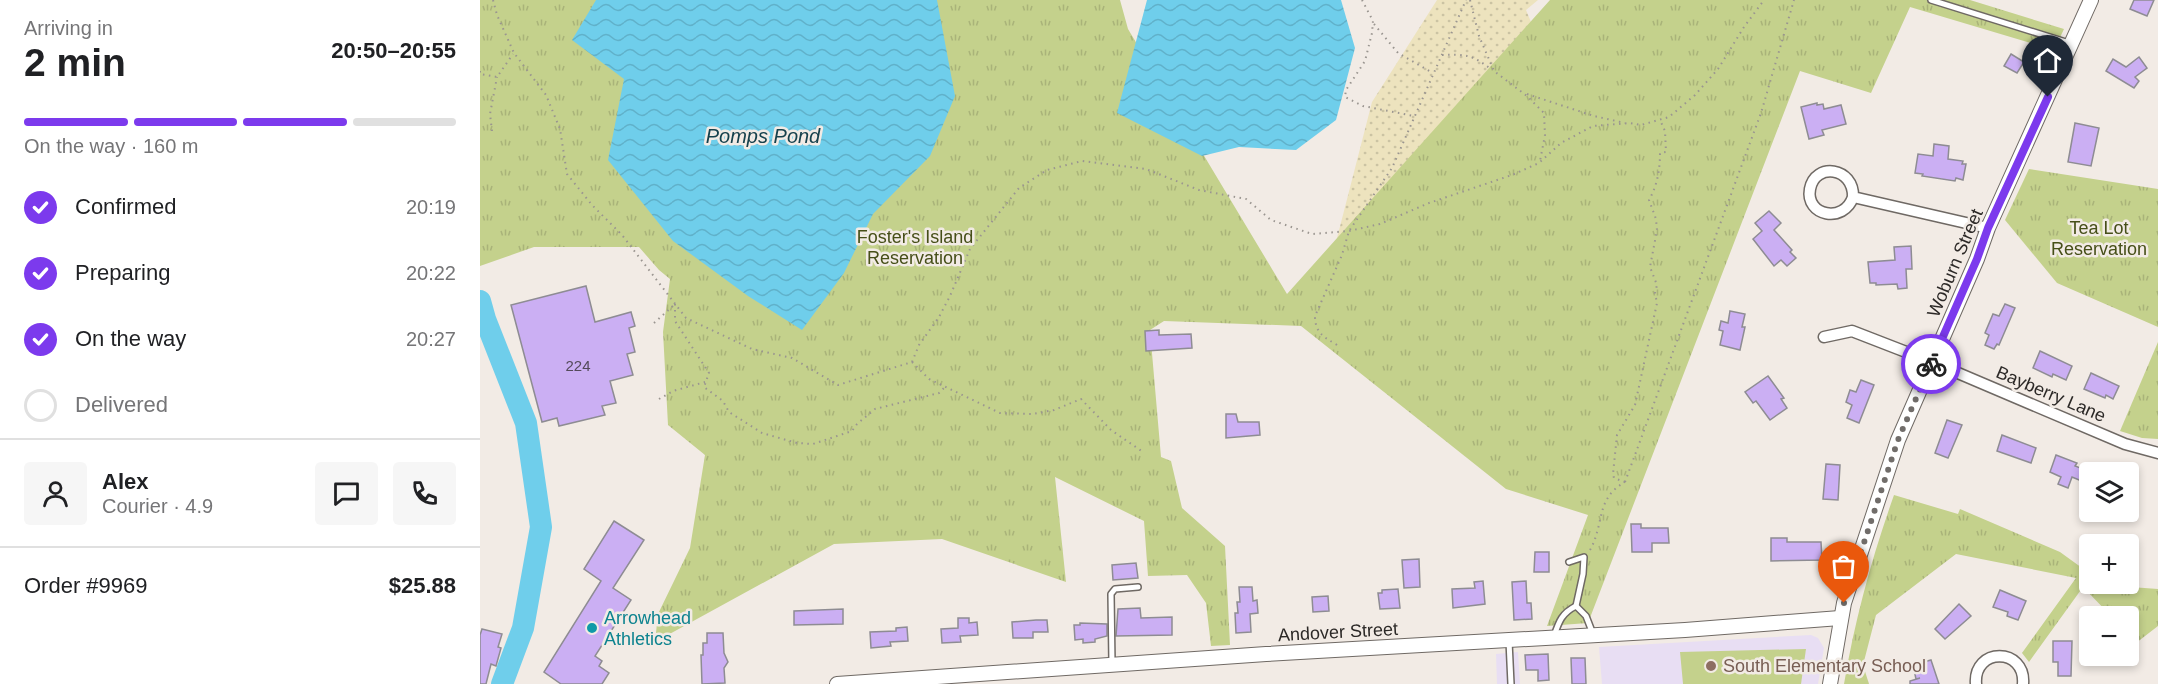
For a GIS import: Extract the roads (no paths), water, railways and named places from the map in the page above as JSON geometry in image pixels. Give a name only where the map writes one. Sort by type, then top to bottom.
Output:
[{"type":"street","name":"Woburn Street","points":[[1830,684],[1840,618],[1898,440],[1977,259],[1988,228],[2091,0]]},
{"type":"street","points":[[1833,171],[1849,180],[1853,196],[1849,205],[1842,212],[1828,214],[1815,207],[1810,189],[1816,177],[1824,172],[1833,171]]},
{"type":"street","points":[[1853,196],[1988,228]]},
{"type":"street","name":"Bayberry Lane","points":[[1824,337],[1852,331],[1932,362],[2125,444],[2158,453]]},
{"type":"street","name":"Andover Street","points":[[837,684],[1277,653],[1840,618]]},
{"type":"street","points":[[1976,684],[1977,673],[1981,665],[1989,659],[2002,656],[2018,665],[2023,674],[2023,684]]},
{"type":"lane","points":[[1931,0],[2071,44]]},
{"type":"lane","points":[[1553,637],[1565,612],[1576,606],[1583,574],[1584,557],[1569,562]]},
{"type":"lane","points":[[1112,666],[1111,594],[1115,589],[1138,587]]},
{"type":"lane","points":[[1576,606],[1586,616],[1594,635]]},
{"type":"lane","points":[[1509,640],[1511,684]]},
{"type":"water","name":"Pomps Pond","points":[[596,0],[937,0],[955,96],[930,156],[873,214],[844,273],[802,330],[748,296],[673,241],[608,160],[624,79],[572,40]]},
{"type":"water","points":[[1147,0],[1341,0],[1355,48],[1336,120],[1296,150],[1239,147],[1202,156],[1117,113]]},
{"type":"waterway","points":[[480,301],[526,423],[541,527],[523,628],[502,684]]},
{"type":"place","name":"Arrowhead Athletics","points":[[592,628]]},
{"type":"place","name":"South Elementary School","points":[[1711,666]]},
{"type":"park label","name":"Tea Lot Reservation","points":[[2099,238]]},
{"type":"park label","name":"Foster's Island Reservation","points":[[915,247]]}]
